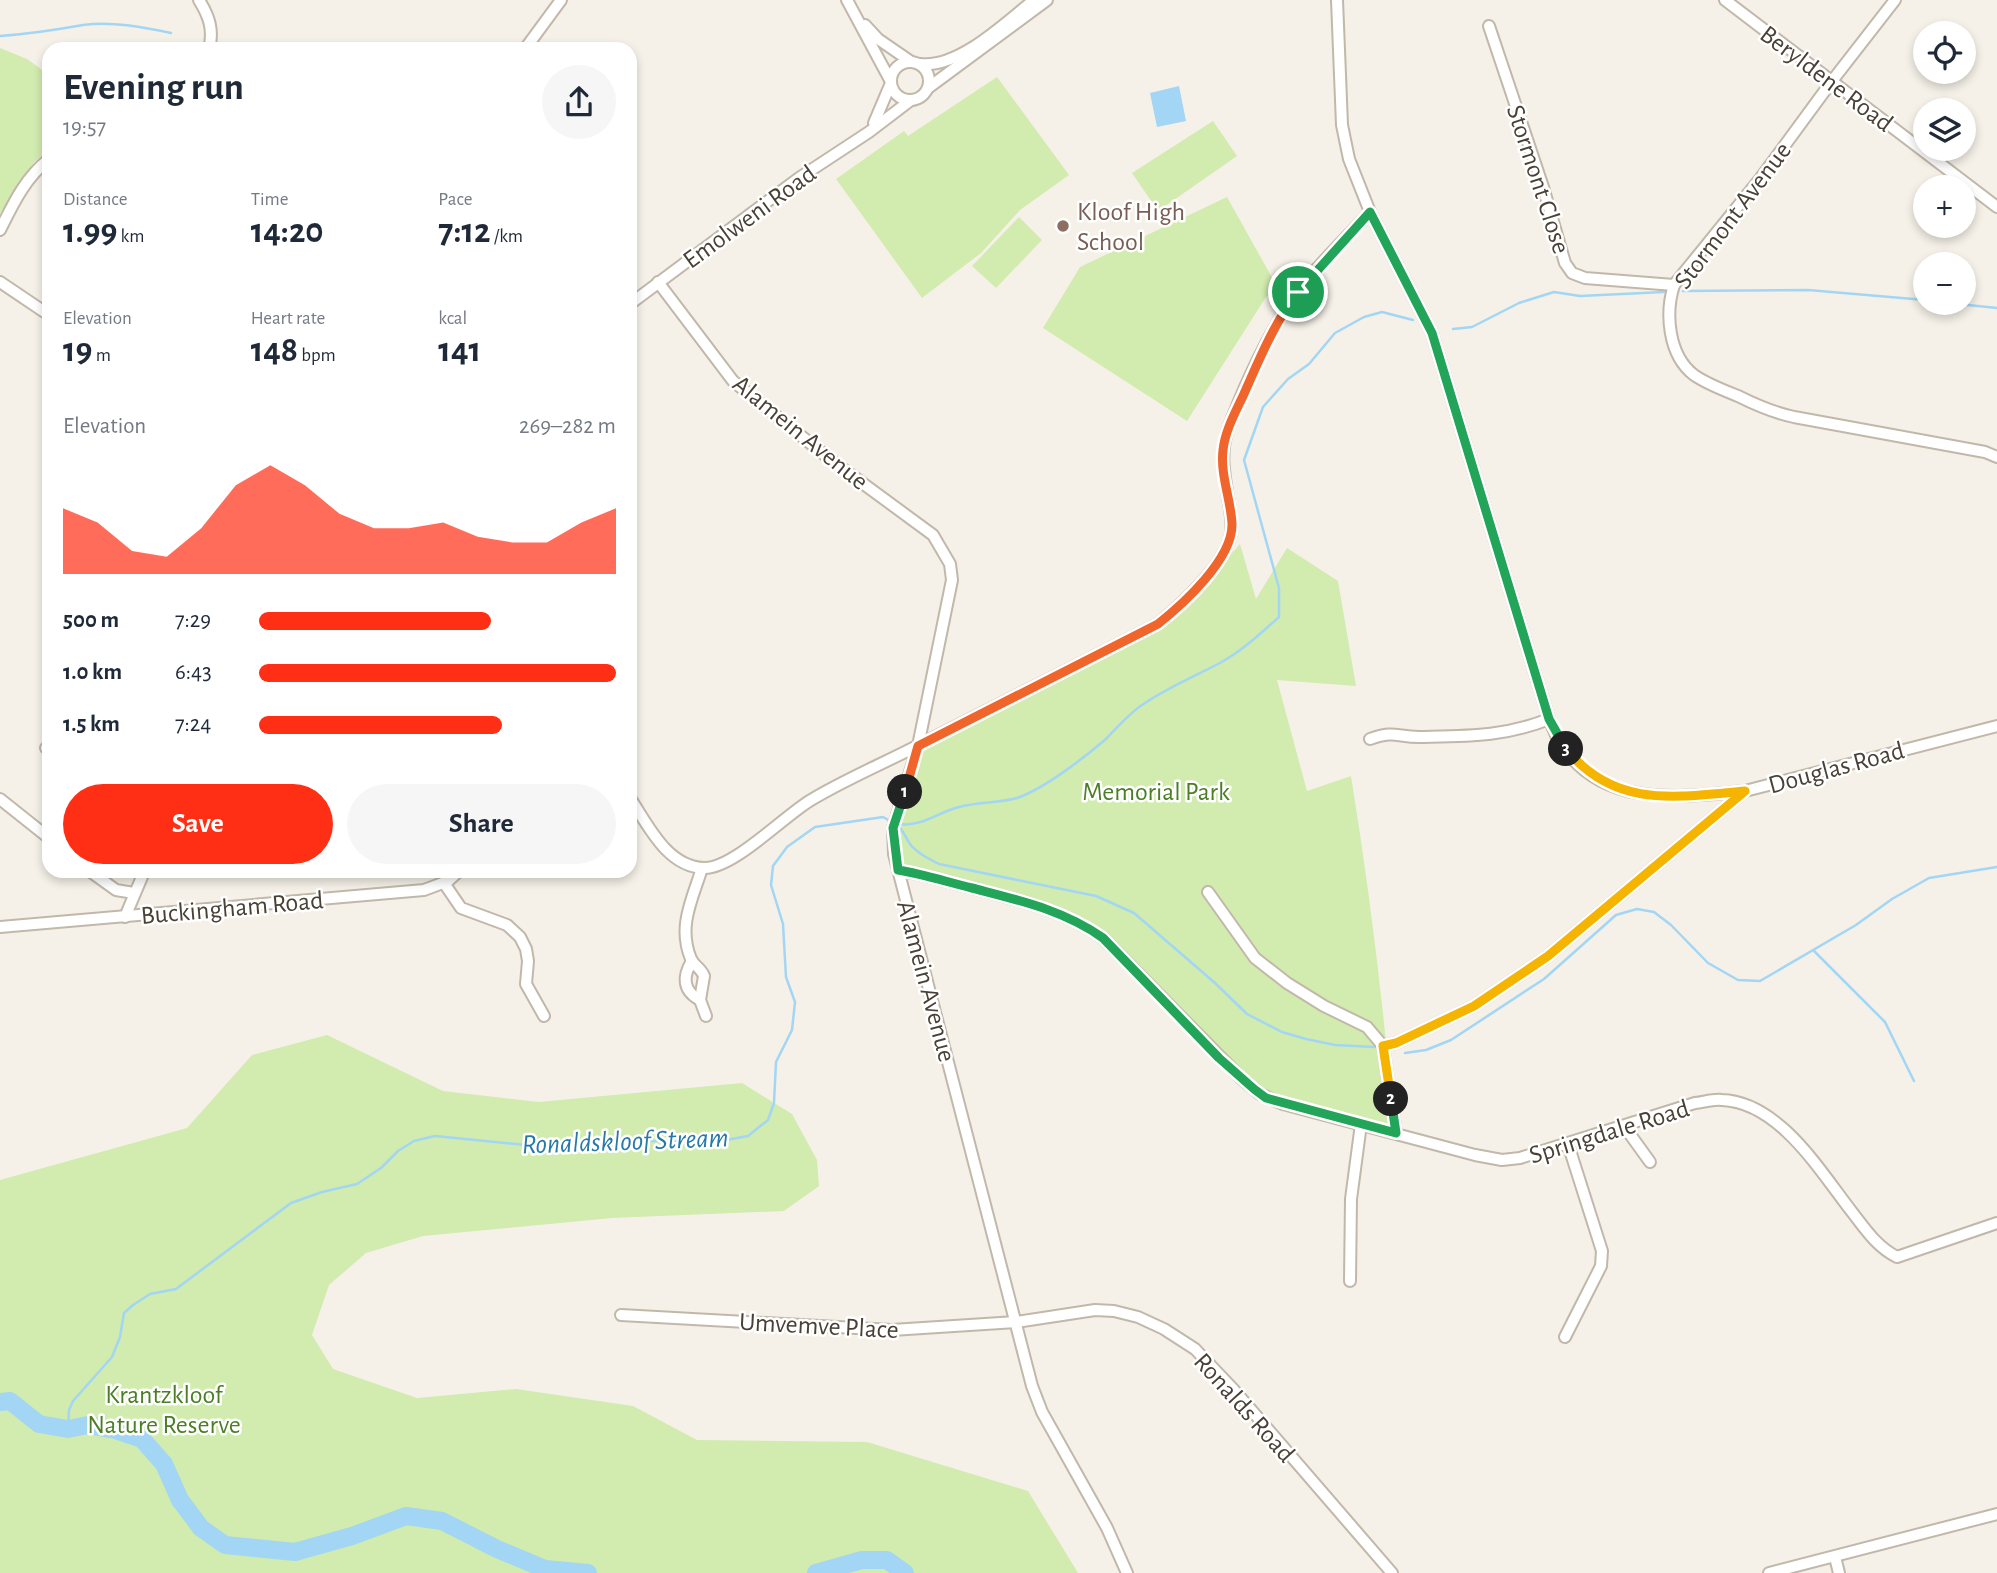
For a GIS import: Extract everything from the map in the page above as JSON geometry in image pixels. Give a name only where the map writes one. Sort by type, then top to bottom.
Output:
[{"type":"street","points":[[199,0],[210,22],[210,42]]},
{"type":"street","points":[[530,42],[561,0]]},
{"type":"street","points":[[847,0],[895,94],[911,100],[919,97],[1047,0]]},
{"type":"street","points":[[890,82],[898,66],[915,63],[934,65],[955,58],[1034,0]]},
{"type":"street","points":[[1337,0],[1344,144],[1370,212],[1432,333],[1549,719],[1561,744],[1577,764],[1596,779],[1651,797],[1745,791]]},
{"type":"street","name":"Beryldene Road","points":[[1724,0],[1997,207]]},
{"type":"street","name":"Stormont Avenue","points":[[1895,0],[1760,179],[1674,285],[1668,313],[1674,340],[1687,369],[1708,383],[1783,415],[1997,457]]},
{"type":"street","points":[[856,15],[878,39],[915,63],[929,77],[928,88]]},
{"type":"street","name":"Stormont Close","points":[[1489,26],[1543,187],[1565,263],[1572,273],[1585,278],[1674,285]]},
{"type":"street","name":"Emolweni Road","points":[[869,132],[880,114],[890,82]]},
{"type":"street","name":"Emolweni Road","points":[[637,299],[799,178],[869,132],[911,100]]},
{"type":"street","points":[[0,230],[23,187],[42,166]]},
{"type":"street","points":[[637,808],[666,850],[680,861],[702,868],[726,862],[803,805],[1158,624],[1180,605],[1215,565],[1228,545],[1232,526],[1223,462],[1224,441],[1269,340],[1291,302],[1370,212]]},
{"type":"street","points":[[0,282],[42,310]]},
{"type":"street","name":"Alamein Avenue","points":[[659,282],[733,381],[831,460],[933,535],[950,564],[952,580],[918,746],[895,824],[898,870],[1032,1386],[1042,1412],[1101,1518],[1127,1573]]},
{"type":"street","points":[[1370,739],[1386,733],[1411,737],[1497,735],[1521,730],[1549,719]]},
{"type":"street","name":"Douglas Road","points":[[1383,1046],[1396,1043],[1474,1006],[1548,956],[1745,791],[1997,726]]},
{"type":"street","points":[[0,799],[42,832]]},
{"type":"street","points":[[702,868],[686,914],[687,948],[692,961],[704,976],[700,1000],[706,1016]]},
{"type":"street","name":"Springdale Road","points":[[898,870],[1041,907],[1087,927],[1103,938],[1219,1058],[1260,1094],[1283,1104],[1475,1156],[1502,1160],[1520,1158],[1568,1144],[1677,1108],[1714,1100],[1732,1101],[1764,1114],[1786,1130],[1876,1244],[1897,1257],[1997,1223]]},
{"type":"street","points":[[99,878],[116,890],[134,893]]},
{"type":"street","points":[[125,917],[141,878]]},
{"type":"street","name":"Buckingham Road","points":[[0,927],[424,890],[450,878]]},
{"type":"street","points":[[444,883],[461,908],[507,925],[520,937],[528,961],[526,984],[544,1016]]},
{"type":"street","points":[[1208,892],[1255,958],[1287,983],[1324,1006],[1367,1027],[1383,1046],[1396,1133]]},
{"type":"street","points":[[692,961],[686,973],[685,985],[692,995],[700,1000]]},
{"type":"street","points":[[1350,1281],[1351,1199],[1361,1124]]},
{"type":"street","points":[[1624,1126],[1650,1162]]},
{"type":"street","points":[[1565,1337],[1601,1266],[1601,1251],[1568,1144]]},
{"type":"street","name":"Ronalds Road","points":[[1016,1322],[1095,1310],[1114,1311],[1138,1317],[1164,1329],[1195,1349],[1234,1390],[1392,1573]]},
{"type":"street","name":"Umvemve Place","points":[[621,1315],[892,1330],[1016,1322]]},
{"type":"street","points":[[1769,1573],[1997,1514]]},
{"type":"street","points":[[1835,1557],[1839,1573]]},
{"type":"green space","points":[[0,48],[27,59],[42,70],[42,156],[35,161],[0,213]]},
{"type":"green space","points":[[997,77],[1069,175],[1020,210],[981,253],[922,298],[836,179],[904,131],[908,136]]},
{"type":"green space","points":[[1213,121],[1237,156],[1158,211],[1132,173]]},
{"type":"green space","points":[[1227,197],[1279,290],[1266,297],[1187,421],[1043,328],[1080,267]]},
{"type":"green space","points":[[1019,217],[1042,240],[996,288],[972,266]]},
{"type":"green space","name":"Memorial Park","points":[[1240,544],[1256,599],[1287,548],[1338,581],[1356,686],[1277,680],[1307,791],[1351,776],[1376,951],[1394,1127],[1265,1094],[1090,921],[911,869],[899,862],[893,853],[922,747],[1174,619]]},
{"type":"green space","name":"Krantzkloof Nature Reserve","points":[[327,1035],[443,1091],[539,1102],[742,1083],[792,1114],[817,1160],[819,1186],[784,1211],[612,1218],[423,1236],[366,1253],[329,1285],[312,1335],[333,1369],[417,1398],[516,1389],[633,1406],[697,1440],[867,1442],[1028,1491],[1078,1573],[0,1573],[0,1180],[187,1128],[252,1055]]},
{"type":"water","points":[[1179,86],[1186,121],[1157,127],[1150,93]]},
{"type":"waterway","points":[[0,36],[105,24],[171,33]]},
{"type":"waterway","name":"Ronaldskloof Stream","points":[[1683,291],[1808,290],[1913,299]]},
{"type":"waterway","name":"Ronaldskloof Stream","points":[[1453,329],[1472,327],[1519,303],[1554,292],[1580,296],[1664,292]]},
{"type":"waterway","name":"Ronaldskloof Stream","points":[[1976,306],[1997,308]]},
{"type":"waterway","name":"Ronaldskloof Stream","points":[[899,824],[916,823],[966,805],[1003,801],[1028,794],[1064,772],[1106,739],[1140,707],[1228,658],[1279,617],[1279,588],[1244,460],[1263,407],[1288,379],[1309,364],[1335,333],[1364,317],[1382,312],[1413,320]]},
{"type":"waterway","name":"Ronaldskloof Stream","points":[[68,1429],[69,1410],[73,1401],[112,1357],[120,1337],[124,1313],[133,1305],[150,1294],[176,1289],[291,1203],[357,1184],[414,1141],[435,1136],[536,1146],[617,1141],[721,1141],[748,1136],[768,1120],[774,1103],[776,1062],[792,1030],[795,1002],[786,977],[783,924],[771,885],[773,866],[787,847],[815,827],[883,817],[890,821]]},
{"type":"waterway","points":[[897,825],[913,847],[939,864],[1096,896],[1134,913],[1247,1014],[1282,1032],[1335,1045],[1374,1047]]},
{"type":"waterway","points":[[1405,1053],[1426,1050],[1451,1040],[1544,979],[1616,915],[1637,909],[1654,912],[1671,925],[1708,963],[1738,980],[1760,981],[1856,925],[1892,899],[1929,878],[1997,867]]},
{"type":"waterway","points":[[1814,951],[1885,1022],[1914,1081]]},
{"type":"waterway","points":[[0,1402],[10,1401],[39,1424],[68,1429],[88,1425],[142,1439],[164,1464],[180,1500],[201,1528],[225,1545],[295,1552],[352,1536],[406,1516],[442,1521],[497,1549],[545,1569],[588,1573]]},
{"type":"waterway","points":[[816,1573],[862,1560],[887,1560],[905,1573]]},
{"type":"place","name":"Kloof High School","points":[[1063,226]]},
{"type":"route","points":[[1370,212],[1432,333],[1549,719],[1561,744],[1577,764],[1596,779],[1651,797],[1745,791],[1548,956],[1474,1006],[1396,1043],[1383,1046],[1396,1133],[1266,1098],[1219,1058],[1103,938],[1087,927],[1041,907],[918,873],[898,870],[894,855],[893,828],[918,746],[1158,624],[1180,605],[1215,565],[1228,545],[1232,526],[1223,462],[1224,441],[1257,364],[1298,292],[1370,212]]}]
